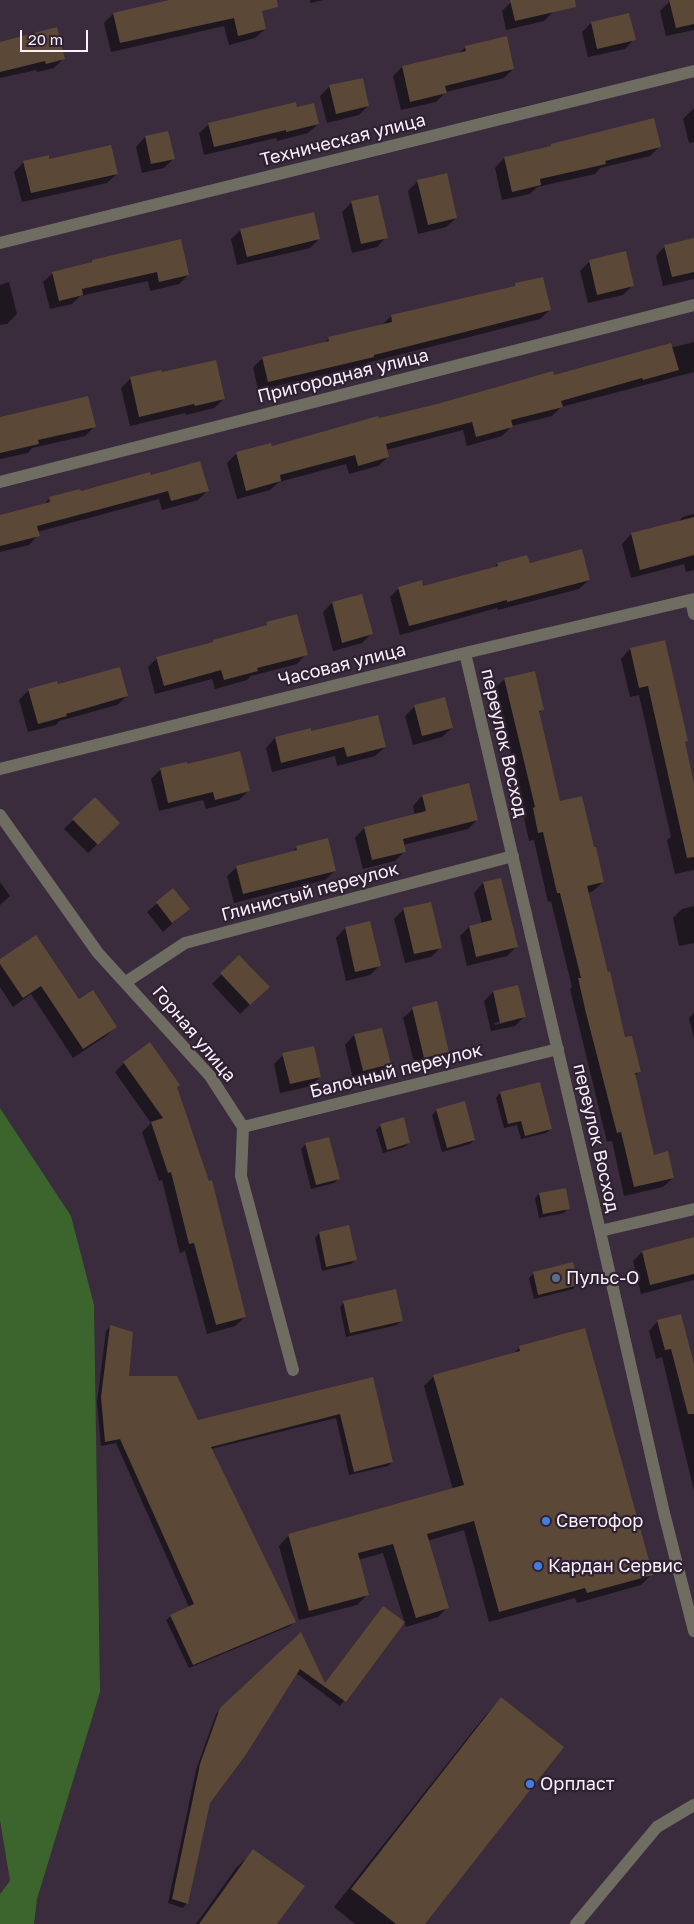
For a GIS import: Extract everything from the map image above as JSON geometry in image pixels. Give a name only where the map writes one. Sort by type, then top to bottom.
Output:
[{"type":"street","name":"Техническая улица","points":[[0,243],[694,71]]},
{"type":"street","name":"Пригородная улица","points":[[0,482],[694,305]]},
{"type":"street","points":[[692,599],[694,614]]},
{"type":"street","name":"Часовая улица","points":[[0,769],[465,653],[692,599]]},
{"type":"street","name":"переулок Восход","points":[[465,653],[664,1513],[694,1630]]},
{"type":"street","name":"Горная улица","points":[[0,815],[98,953],[210,1076],[243,1127]]},
{"type":"street","name":"Глинистый переулок","points":[[126,982],[185,943],[513,856]]},
{"type":"street","name":"Балочный переулок","points":[[243,1127],[558,1049]]},
{"type":"street","points":[[243,1127],[240,1176],[293,1370]]},
{"type":"street","points":[[600,1231],[694,1209]]},
{"type":"street","points":[[576,1924],[657,1827],[694,1805]]},
{"type":"green space","points":[[0,1108],[71,1216],[94,1305],[100,1692],[37,1899],[34,1924],[0,1924],[0,1894],[10,1881],[0,1820]]},
{"type":"building","points":[[169,0],[277,0],[278,7],[262,11],[266,29],[238,36],[234,18],[120,43],[113,13]]},
{"type":"building","points":[[510,0],[575,0],[576,7],[515,21]]},
{"type":"building","points":[[669,0],[694,0],[694,24],[676,28]]},
{"type":"building","points":[[629,13],[636,40],[597,49],[591,22]]},
{"type":"building","points":[[57,27],[65,59],[46,64],[45,61],[0,72],[0,42]]},
{"type":"building","points":[[507,36],[514,69],[445,86],[447,93],[410,102],[402,66],[466,51],[465,46]]},
{"type":"building","points":[[363,78],[369,106],[336,114],[329,85]]},
{"type":"building","points":[[296,102],[297,107],[314,103],[319,124],[214,147],[208,123]]},
{"type":"building","points":[[654,118],[661,147],[605,161],[606,164],[540,179],[541,185],[512,192],[504,157]]},
{"type":"building","points":[[168,131],[175,159],[151,164],[145,136]]},
{"type":"building","points":[[111,145],[118,174],[31,193],[23,161],[49,155],[49,159]]},
{"type":"building","points":[[447,173],[457,218],[428,225],[417,180]]},
{"type":"building","points":[[378,195],[388,238],[361,244],[351,201]]},
{"type":"building","points":[[314,212],[320,239],[247,257],[240,229]]},
{"type":"building","points":[[694,238],[694,272],[672,277],[664,245]]},
{"type":"building","points":[[181,239],[189,275],[159,282],[157,272],[82,289],[83,295],[59,301],[52,272],[92,262],[92,260]]},
{"type":"building","points":[[626,251],[634,286],[597,295],[589,260]]},
{"type":"building","points":[[543,277],[551,310],[374,355],[374,357],[268,382],[262,357],[329,341],[328,337],[392,322],[391,315],[515,286],[515,283]]},
{"type":"building","points":[[671,343],[679,370],[643,380],[642,378],[561,401],[563,407],[511,420],[513,427],[476,437],[472,422],[386,444],[389,457],[358,466],[355,455],[280,475],[281,481],[246,491],[236,452],[271,443],[272,446],[378,416],[379,418],[437,404],[553,371],[554,375]]},
{"type":"building","points":[[216,360],[225,399],[139,417],[130,377]]},
{"type":"building","points":[[88,396],[96,427],[38,440],[39,444],[0,453],[0,417]]},
{"type":"building","points":[[200,461],[209,491],[171,501],[168,491],[37,526],[40,536],[0,546],[0,515],[50,502],[49,497],[80,489],[81,491],[150,472],[151,475]]},
{"type":"building","points":[[694,517],[694,555],[640,570],[631,533]]},
{"type":"building","points":[[582,549],[590,580],[409,626],[398,587],[422,580],[423,586],[498,566],[497,563],[527,555],[530,563]]},
{"type":"building","points":[[362,594],[373,634],[342,643],[332,602]]},
{"type":"building","points":[[297,614],[308,655],[257,668],[258,671],[224,680],[221,670],[164,686],[156,657],[213,642],[213,640],[267,625],[266,622]]},
{"type":"building","points":[[665,640],[688,741],[685,742],[694,783],[694,857],[687,858],[648,686],[639,688],[630,648]]},
{"type":"building","points":[[120,667],[128,696],[38,724],[28,689],[57,681],[58,684]]},
{"type":"building","points":[[535,671],[544,710],[539,711],[560,801],[582,796],[594,847],[596,847],[604,882],[587,886],[608,972],[610,971],[625,1037],[632,1036],[641,1072],[635,1073],[654,1155],[668,1151],[674,1178],[634,1187],[621,1132],[617,1133],[586,1013],[578,978],[581,978],[560,893],[557,893],[543,832],[538,833],[533,808],[535,807],[504,678]]},
{"type":"building","points":[[445,697],[453,728],[422,736],[414,705]]},
{"type":"building","points":[[378,715],[386,747],[347,757],[344,747],[281,763],[275,737],[311,728],[311,731]]},
{"type":"building","points":[[240,751],[250,791],[215,800],[213,792],[168,803],[160,768],[187,762],[187,764]]},
{"type":"building","points":[[469,783],[478,820],[403,839],[406,852],[372,860],[364,827],[426,811],[422,795]]},
{"type":"building","points":[[95,797],[120,823],[98,845],[72,819]]},
{"type":"building","points":[[328,838],[336,871],[243,894],[236,866],[297,850],[296,846]]},
{"type":"building","points":[[501,878],[518,947],[476,957],[469,926],[492,920],[483,882]]},
{"type":"building","points":[[173,888],[190,909],[172,923],[156,902]]},
{"type":"building","points":[[431,902],[442,948],[414,954],[403,908]]},
{"type":"building","points":[[370,921],[381,966],[355,972],[345,927]]},
{"type":"building","points":[[36,935],[79,999],[93,990],[117,1027],[83,1049],[41,986],[23,998],[0,964],[0,959]]},
{"type":"building","points":[[239,955],[270,987],[250,1005],[220,973]]},
{"type":"building","points":[[518,985],[526,1017],[500,1023],[493,991]]},
{"type":"building","points":[[437,1001],[449,1052],[424,1058],[412,1007]]},
{"type":"building","points":[[382,1028],[391,1064],[363,1071],[354,1034]]},
{"type":"building","points":[[150,1042],[180,1085],[177,1087],[209,1181],[212,1180],[246,1317],[216,1325],[194,1243],[189,1244],[171,1172],[168,1173],[151,1122],[163,1118],[123,1062]]},
{"type":"building","points":[[314,1046],[321,1077],[290,1084],[282,1053]]},
{"type":"building","points":[[540,1082],[552,1129],[525,1136],[521,1121],[508,1124],[500,1092]]},
{"type":"building","points":[[465,1101],[475,1140],[447,1148],[436,1109]]},
{"type":"building","points":[[404,1117],[410,1143],[387,1150],[380,1124]]},
{"type":"building","points":[[329,1137],[340,1179],[316,1185],[305,1143]]},
{"type":"building","points":[[566,1188],[570,1209],[543,1214],[539,1193]]},
{"type":"building","points":[[349,1225],[357,1260],[326,1267],[319,1232]]},
{"type":"building","points":[[694,1237],[694,1274],[650,1285],[642,1251]]},
{"type":"building","points":[[573,1262],[579,1285],[538,1295],[533,1272]]},
{"type":"building","points":[[396,1289],[403,1321],[350,1333],[343,1301]]},
{"type":"building","points":[[681,1314],[694,1364],[694,1414],[688,1414],[671,1349],[665,1350],[657,1320]]},
{"type":"building","points":[[110,1325],[133,1332],[129,1376],[177,1376],[198,1420],[373,1377],[393,1462],[354,1472],[340,1414],[211,1447],[296,1622],[193,1665],[170,1615],[194,1604],[120,1439],[105,1442],[101,1397]]},
{"type":"building","points":[[585,1328],[653,1575],[587,1593],[585,1588],[499,1612],[474,1521],[427,1534],[449,1608],[416,1618],[393,1544],[358,1553],[369,1595],[309,1611],[288,1534],[464,1485],[433,1375],[520,1351],[519,1346]]},
{"type":"building","points":[[383,1606],[405,1622],[346,1702],[300,1669],[245,1756],[210,1803],[188,1904],[172,1899],[200,1764],[220,1708],[301,1632],[325,1683]]},
{"type":"building","points":[[501,1697],[564,1747],[425,1924],[396,1924],[351,1889]]},
{"type":"building","points":[[253,1849],[305,1886],[277,1924],[199,1924]]},
{"type":"place","name":"Пульс-О","points":[[556,1278]]},
{"type":"place","name":"Светофор","points":[[546,1521]]},
{"type":"place","name":"Кардан Сервис","points":[[538,1566]]},
{"type":"place","name":"Орпласт","points":[[530,1784]]}]
